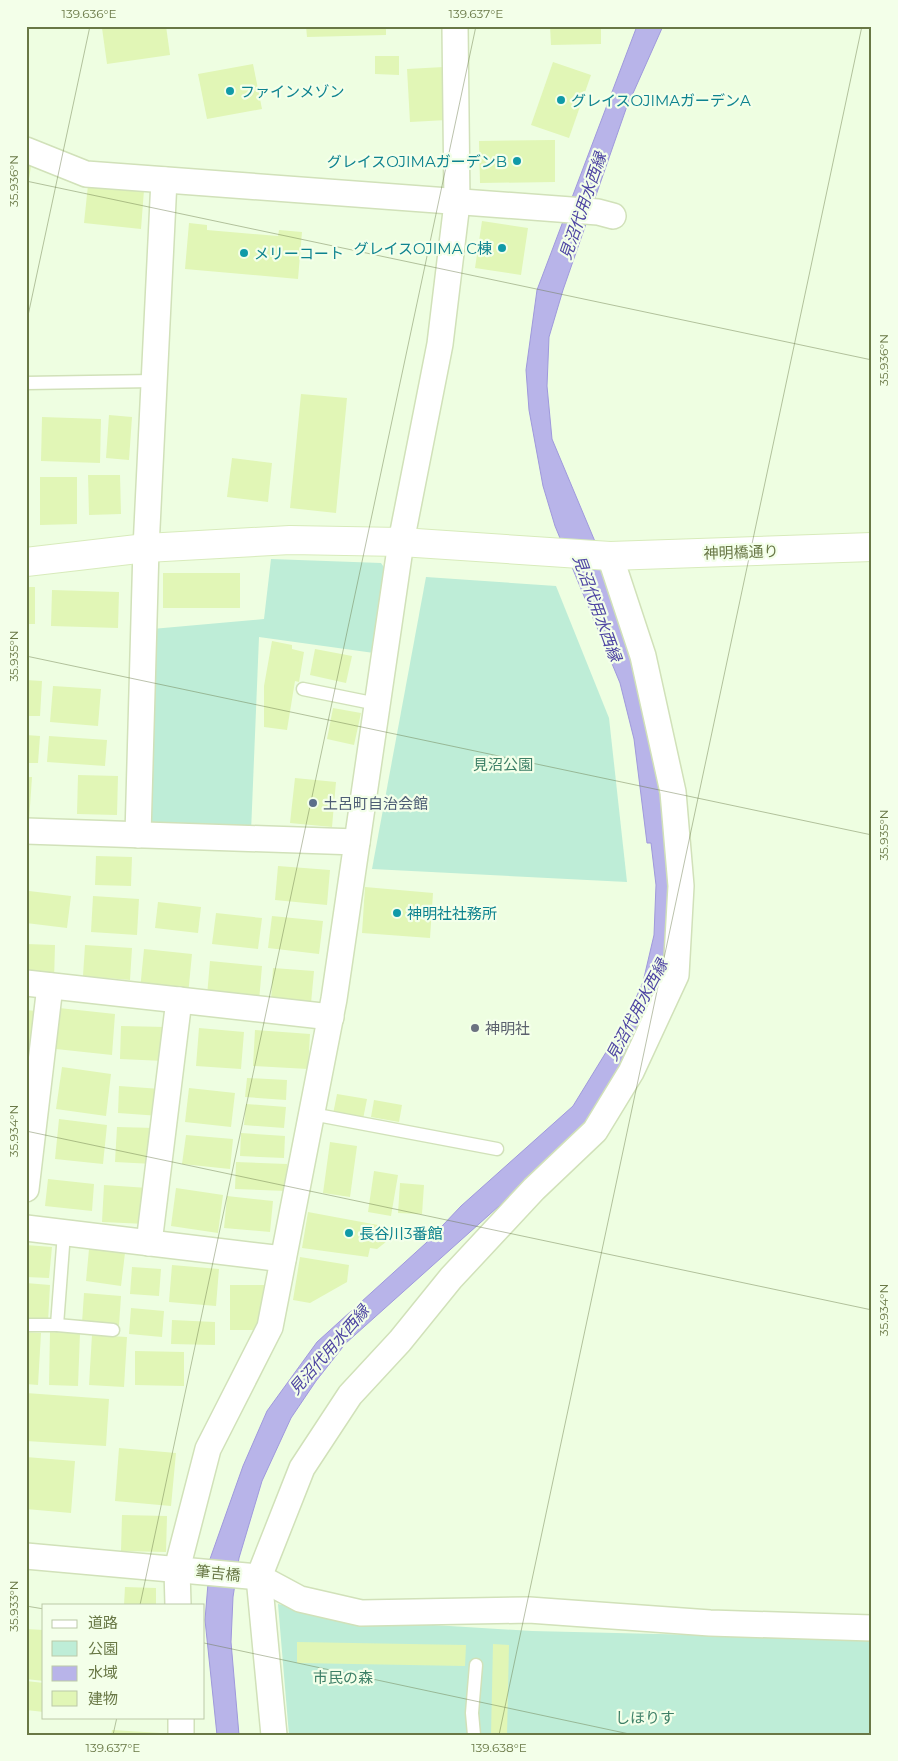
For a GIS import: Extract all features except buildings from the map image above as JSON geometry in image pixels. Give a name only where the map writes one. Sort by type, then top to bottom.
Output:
[{"type":"street","points":[[178,1604],[177,1569],[208,1449],[270,1327],[331,1017],[401,542],[440,344],[457,203],[455,26]]},
{"type":"street","points":[[26,150],[86,174],[605,214]]},
{"type":"street","points":[[138,835],[146,548],[164,180]]},
{"type":"street","name":"神明橋通り","points":[[26,562],[146,548],[290,540],[401,542],[610,556],[872,547]]},
{"type":"street","points":[[274,1735],[259,1577],[302,1468],[350,1395],[534,1189],[595,1131],[631,1072],[676,975],[681,886],[673,792],[644,656],[610,556]]},
{"type":"street","points":[[26,831],[357,842]]},
{"type":"street","points":[[26,1189],[38,985],[331,1017]]},
{"type":"street","points":[[149,1243],[179,1000]]},
{"type":"street","points":[[26,1228],[283,1259]]},
{"type":"street","name":"筆吉橋","points":[[26,1556],[259,1577]]},
{"type":"street","points":[[259,1577],[300,1599],[361,1613],[529,1610],[710,1623],[872,1628]]},
{"type":"street","points":[[180,1718],[181,1735]]},
{"type":"lane","points":[[26,383],[154,381]]},
{"type":"lane","points":[[303,689],[377,704]]},
{"type":"lane","points":[[312,1114],[497,1149]]},
{"type":"lane","points":[[57,1325],[64,1232]]},
{"type":"lane","points":[[26,1325],[57,1325],[113,1330]]},
{"type":"lane","points":[[474,1735],[472,1713],[476,1666]]},
{"type":"green space","points":[[271,559],[381,563],[390,576],[374,653],[259,637],[251,832],[149,827],[152,629],[264,619]]},
{"type":"green space","name":"見沼公園","points":[[426,577],[556,586],[609,718],[627,882],[372,869]]},
{"type":"green space","name":"市民の森","points":[[278,1604],[353,1620],[532,1631],[872,1639],[872,1735],[289,1735]]},
{"type":"water","name":"見沼代用水西縁","points":[[637,26],[663,26],[626,109],[563,290],[549,337],[547,386],[552,439],[612,582],[651,732],[675,877],[668,964],[617,1080],[585,1122],[527,1181],[346,1343],[316,1381],[291,1418],[262,1481],[239,1558],[233,1597],[231,1642],[239,1735],[217,1735],[205,1620],[210,1559],[243,1466],[267,1411],[317,1342],[426,1243],[461,1206],[573,1106],[627,1018],[643,982],[654,935],[656,885],[651,843],[647,843],[634,739],[620,683],[555,526],[543,486],[529,410],[526,370],[537,290]]},
{"type":"place","name":"ファインメゾン","points":[[230,91]]},
{"type":"place","name":"グレイスOJIMAガーデンA","points":[[561,100]]},
{"type":"place","name":"グレイスOJIMAガーデンB","points":[[517,161]]},
{"type":"place","name":"グレイスOJIMA C棟","points":[[502,248]]},
{"type":"place","name":"メリーコート","points":[[244,253]]},
{"type":"place","name":"土呂町自治会館","points":[[313,803]]},
{"type":"place","name":"神明社社務所","points":[[397,913]]},
{"type":"place","name":"神明社","points":[[475,1028]]},
{"type":"place","name":"長谷川3番館","points":[[349,1233]]},
{"type":"park label","name":"しほりす","points":[[645,1717]]}]
